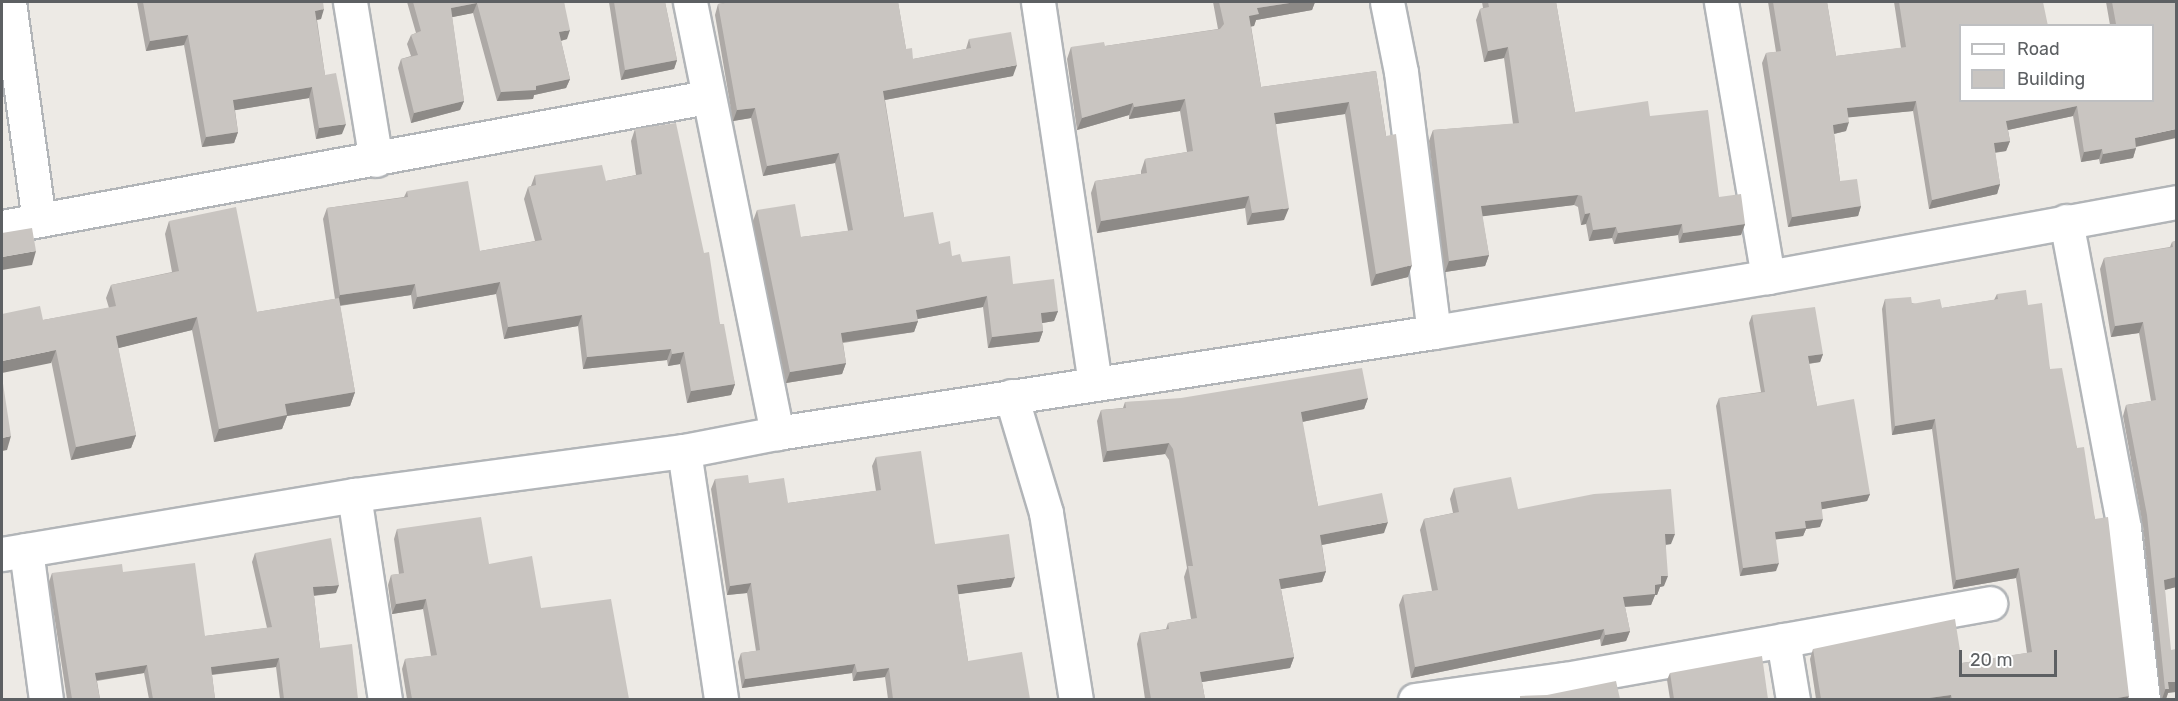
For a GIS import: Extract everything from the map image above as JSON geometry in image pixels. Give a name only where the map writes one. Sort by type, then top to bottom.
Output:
[{"type":"street","points":[[9,2],[39,220]]},
{"type":"street","points":[[350,2],[376,160]]},
{"type":"street","points":[[690,2],[777,433]]},
{"type":"street","points":[[1038,2],[1095,382]]},
{"type":"street","points":[[1387,2],[1401,72],[1434,332]]},
{"type":"street","points":[[1721,2],[1768,277]]},
{"type":"street","points":[[2,227],[376,160],[708,97]]},
{"type":"street","points":[[46,699],[14,552],[354,495],[684,451],[777,433],[1095,382],[1434,332],[1768,277],[2176,202]]},
{"type":"street","points":[[2066,221],[2124,528],[2143,699]]},
{"type":"street","points":[[1011,396],[1046,513],[1076,699]]},
{"type":"street","points":[[684,451],[722,699]]},
{"type":"street","points":[[354,495],[385,699]]},
{"type":"street","points":[[1415,699],[1452,697],[1565,679],[1990,603]]},
{"type":"street","points":[[1783,640],[1792,699]]},
{"type":"building","points":[[143,2],[323,2],[324,9],[315,11],[325,75],[336,73],[346,124],[319,128],[312,87],[233,100],[238,132],[206,137],[188,35],[150,41]]},
{"type":"building","points":[[413,2],[564,2],[570,30],[559,32],[570,79],[536,86],[536,90],[501,92],[477,3],[451,8],[464,101],[414,113],[401,59],[418,55],[411,35],[421,31]]},
{"type":"building","points":[[614,2],[665,2],[677,60],[625,70]]},
{"type":"building","points":[[732,2],[898,2],[906,49],[912,48],[913,59],[971,48],[969,39],[1011,32],[1017,65],[883,91],[904,217],[933,212],[939,244],[950,241],[952,256],[960,254],[962,262],[1010,256],[1013,284],[1054,279],[1058,311],[1041,313],[1043,331],[992,337],[987,296],[916,310],[918,321],[841,333],[846,363],[790,372],[757,210],[795,204],[801,237],[853,230],[839,153],[767,166],[755,108],[737,110],[718,4]]},
{"type":"building","points":[[1219,2],[1296,2],[1257,8],[1259,14],[1249,16],[1261,87],[1376,71],[1386,136],[1396,134],[1412,265],[1376,274],[1349,102],[1274,113],[1289,208],[1252,213],[1249,196],[1101,221],[1095,181],[1147,173],[1145,159],[1193,151],[1185,99],[1134,107],[1133,103],[1082,118],[1071,47],[1104,42],[1105,46],[1220,29],[1224,24]]},
{"type":"building","points":[[1488,2],[1556,2],[1575,112],[1648,101],[1650,116],[1708,110],[1719,197],[1741,194],[1745,224],[1683,233],[1682,224],[1618,233],[1616,227],[1593,230],[1590,213],[1585,214],[1582,196],[1578,195],[1481,206],[1489,255],[1449,261],[1433,130],[1519,123],[1508,47],[1488,51],[1480,9],[1489,7]]},
{"type":"building","points":[[1773,2],[1827,2],[1836,56],[1906,47],[1899,2],[2043,2],[2048,24],[1959,24],[1959,102],[2154,102],[2154,24],[2116,24],[2112,2],[2176,2],[2176,129],[2135,138],[2136,148],[2103,154],[2102,149],[2084,152],[2077,106],[2006,121],[2010,141],[1994,143],[2000,184],[1932,200],[1916,101],[1847,108],[1849,122],[1833,125],[1840,181],[1857,179],[1861,206],[1792,217],[1766,53],[1781,51]]},
{"type":"building","points":[[676,123],[704,253],[709,252],[720,324],[724,324],[735,384],[691,391],[684,352],[672,354],[671,349],[587,357],[582,315],[508,327],[500,282],[417,297],[415,284],[340,295],[327,208],[408,197],[407,191],[468,181],[480,251],[542,240],[528,187],[536,185],[535,175],[602,165],[606,181],[642,174],[635,129]]},
{"type":"building","points":[[236,207],[257,312],[339,298],[355,392],[285,404],[287,415],[219,429],[197,317],[116,336],[136,435],[76,447],[56,350],[2,361],[2,314],[40,306],[43,320],[116,306],[111,285],[179,271],[169,221]]},
{"type":"building","points":[[32,228],[36,251],[2,257],[2,233]]},
{"type":"building","points":[[2176,241],[2176,577],[2164,580],[2171,650],[2176,649],[2176,682],[2168,682],[2169,689],[2165,689],[2147,515],[2126,405],[2156,400],[2143,322],[2115,326],[2104,258],[2173,247],[2172,242]]},
{"type":"building","points":[[2026,290],[2028,305],[2042,303],[2050,369],[2062,368],[2077,448],[2084,447],[2095,519],[2108,517],[2129,696],[2112,699],[1952,699],[1951,695],[1922,699],[1821,699],[1813,649],[1955,619],[1962,663],[2032,652],[2019,568],[1956,580],[1935,419],[1895,426],[1885,299],[1911,297],[1912,304],[1940,299],[1942,308],[1998,299],[1997,294]]},
{"type":"building","points":[[1815,307],[1823,354],[1808,356],[1817,406],[1854,399],[1870,494],[1821,502],[1823,519],[1805,521],[1806,528],[1775,532],[1779,563],[1743,568],[1719,398],[1765,392],[1752,315]]},
{"type":"building","points":[[1362,368],[1368,398],[1301,412],[1318,506],[1382,493],[1388,522],[1320,535],[1326,571],[1279,579],[1294,657],[1200,672],[1205,699],[1151,699],[1140,633],[1169,629],[1168,623],[1197,618],[1188,566],[1193,566],[1173,449],[1169,443],[1107,451],[1101,410],[1126,408],[1125,402],[1181,398]]},
{"type":"building","points":[[2,377],[11,436],[2,438]]},
{"type":"building","points":[[921,451],[935,544],[1009,534],[1015,577],[957,585],[968,661],[1022,652],[1030,699],[893,699],[889,668],[857,672],[855,664],[745,679],[741,653],[760,650],[751,583],[730,586],[715,479],[748,475],[749,483],[784,478],[788,503],[881,490],[876,457]]},
{"type":"building","points":[[1511,477],[1518,509],[1594,494],[1671,489],[1675,534],[1665,534],[1668,576],[1661,576],[1661,584],[1655,585],[1655,594],[1623,597],[1630,631],[1605,635],[1604,629],[1415,667],[1403,595],[1438,590],[1424,519],[1459,512],[1454,488]]},
{"type":"building","points":[[481,517],[489,564],[532,556],[541,608],[611,599],[629,699],[412,699],[405,659],[437,655],[426,599],[396,604],[391,575],[404,573],[397,529]]},
{"type":"building","points":[[331,538],[339,585],[313,587],[320,648],[352,644],[358,699],[284,699],[279,658],[211,667],[215,699],[153,699],[147,665],[95,673],[100,699],[72,699],[52,573],[122,564],[123,572],[195,563],[205,636],[272,627],[255,553]]},
{"type":"building","points":[[1762,656],[1768,699],[1674,699],[1670,673]]},
{"type":"building","points":[[1616,681],[1620,699],[1520,699],[1520,696],[1547,695]]}]
